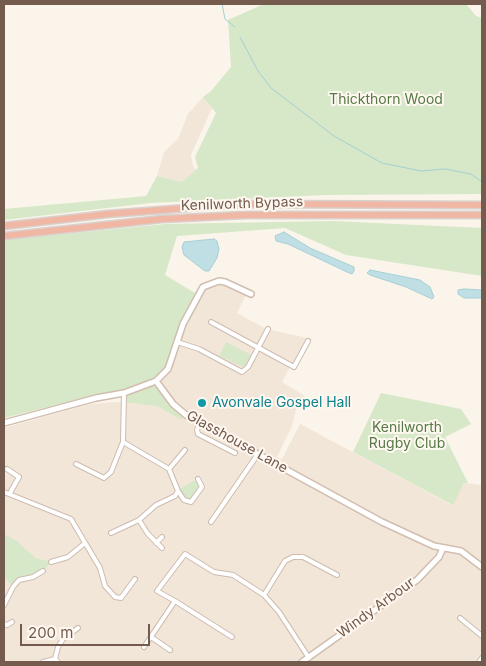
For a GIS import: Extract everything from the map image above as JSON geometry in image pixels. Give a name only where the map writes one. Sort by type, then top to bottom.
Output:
[{"type":"highway","name":"Kenilworth Bypass","points":[[4,226],[108,214],[240,204],[482,205]]},
{"type":"highway","name":"Kenilworth Bypass","points":[[4,236],[162,219],[226,216],[482,215]]},
{"type":"highway","points":[[443,216],[482,219]]},
{"type":"street","points":[[4,423],[96,398],[124,393],[156,381],[168,369],[192,306],[203,287],[219,281],[251,294]]},
{"type":"street","points":[[211,322],[294,367],[308,342]]},
{"type":"street","points":[[177,342],[199,349],[242,372],[246,369],[268,329]]},
{"type":"street","name":"Glasshouse Lane","points":[[156,381],[176,407],[200,422],[382,522],[443,548],[461,551],[482,567]]},
{"type":"street","points":[[76,464],[104,478],[111,472],[123,442],[124,393]]},
{"type":"street","points":[[200,422],[197,430],[198,434],[235,453]]},
{"type":"street","points":[[123,442],[169,469],[184,500],[191,502],[202,487],[208,486]]},
{"type":"street","points":[[169,469],[185,450]]},
{"type":"street","points":[[211,522],[258,454]]},
{"type":"street","points":[[7,470],[19,477],[10,493]]},
{"type":"street","points":[[198,479],[202,487]]},
{"type":"street","points":[[111,533],[139,520],[156,505],[175,496],[178,491]]},
{"type":"street","points":[[4,492],[71,519],[100,568],[105,586],[115,597],[121,598],[135,579]]},
{"type":"street","points":[[139,520],[162,548]]},
{"type":"street","points":[[156,543],[162,537]]},
{"type":"street","points":[[51,562],[68,557],[85,543]]},
{"type":"street","name":"Windy Arbour","points":[[302,662],[309,659],[417,580],[439,558],[443,548]]},
{"type":"street","points":[[232,636],[157,591],[185,554],[214,572],[233,575],[264,595],[279,612],[309,659]]},
{"type":"street","points":[[264,595],[285,561],[292,557],[303,557],[337,575]]},
{"type":"street","points":[[4,606],[13,587],[19,580],[33,577],[43,571]]},
{"type":"street","points":[[33,577],[35,584]]},
{"type":"street","points":[[144,648],[175,601]]},
{"type":"street","points":[[460,618],[482,636]]},
{"type":"street","points":[[8,632],[5,624],[12,622]]},
{"type":"street","points":[[43,662],[57,660],[58,647],[63,639],[78,628]]},
{"type":"street","points":[[151,637],[170,650]]},
{"type":"street","points":[[479,662],[482,658]]},
{"type":"shaded area","points":[[203,97],[212,108],[191,155],[193,166],[196,170],[182,182],[157,176],[164,152],[178,139],[188,114]]},
{"type":"shaded area","points":[[164,275],[195,293],[204,284],[216,279],[228,279],[248,291],[237,313],[266,329],[312,339],[295,369],[290,367],[282,382],[305,396],[296,409],[292,426],[277,457],[282,459],[300,424],[452,505],[464,483],[482,485],[482,662],[4,662],[4,428],[90,404],[131,401],[157,406],[181,420],[157,381]]},
{"type":"green space","name":"Thickthorn Wood","points":[[264,4],[466,4],[476,16],[482,18],[482,194],[326,195],[150,203],[4,220],[4,209],[146,196],[157,176],[182,182],[198,168],[195,157],[216,113],[203,97],[211,91],[231,67],[228,20]]},
{"type":"green space","points":[[333,221],[482,228],[482,276],[346,255],[285,228],[177,236],[165,275],[195,293],[185,314],[166,368],[154,379],[124,391],[91,396],[4,418],[4,240],[165,224]]},
{"type":"green space","points":[[226,342],[251,355],[244,367],[219,356]]},
{"type":"green space","points":[[156,381],[184,414],[181,420],[157,406],[123,402],[124,393]]},
{"type":"green space","name":"Kenilworth Rugby Club","points":[[381,393],[461,409],[471,424],[445,437],[468,483],[464,483],[453,505],[353,452]]},
{"type":"green space","points":[[198,479],[202,487],[191,502],[184,500],[177,490]]},
{"type":"green space","points":[[4,534],[17,541],[35,558],[51,562],[43,571],[33,577],[19,580],[13,587],[4,577]]},
{"type":"water","points":[[284,232],[310,248],[354,267],[354,271],[352,274],[288,244],[276,241],[275,236]]},
{"type":"water","points":[[214,239],[217,241],[219,249],[217,258],[209,271],[205,271],[184,255],[182,247],[184,242]]},
{"type":"water","points":[[370,270],[420,280],[430,287],[434,297],[432,299],[406,287],[370,275],[367,273]]},
{"type":"water","points":[[458,290],[482,290],[482,298],[464,298],[458,294]]},
{"type":"waterway","points":[[222,4],[225,19],[235,27]]},
{"type":"waterway","points":[[240,37],[258,71],[271,88],[334,136],[382,163],[421,171],[445,169],[471,174],[482,182]]},
{"type":"place","name":"Avonvale Gospel Hall","points":[[202,403]]}]
